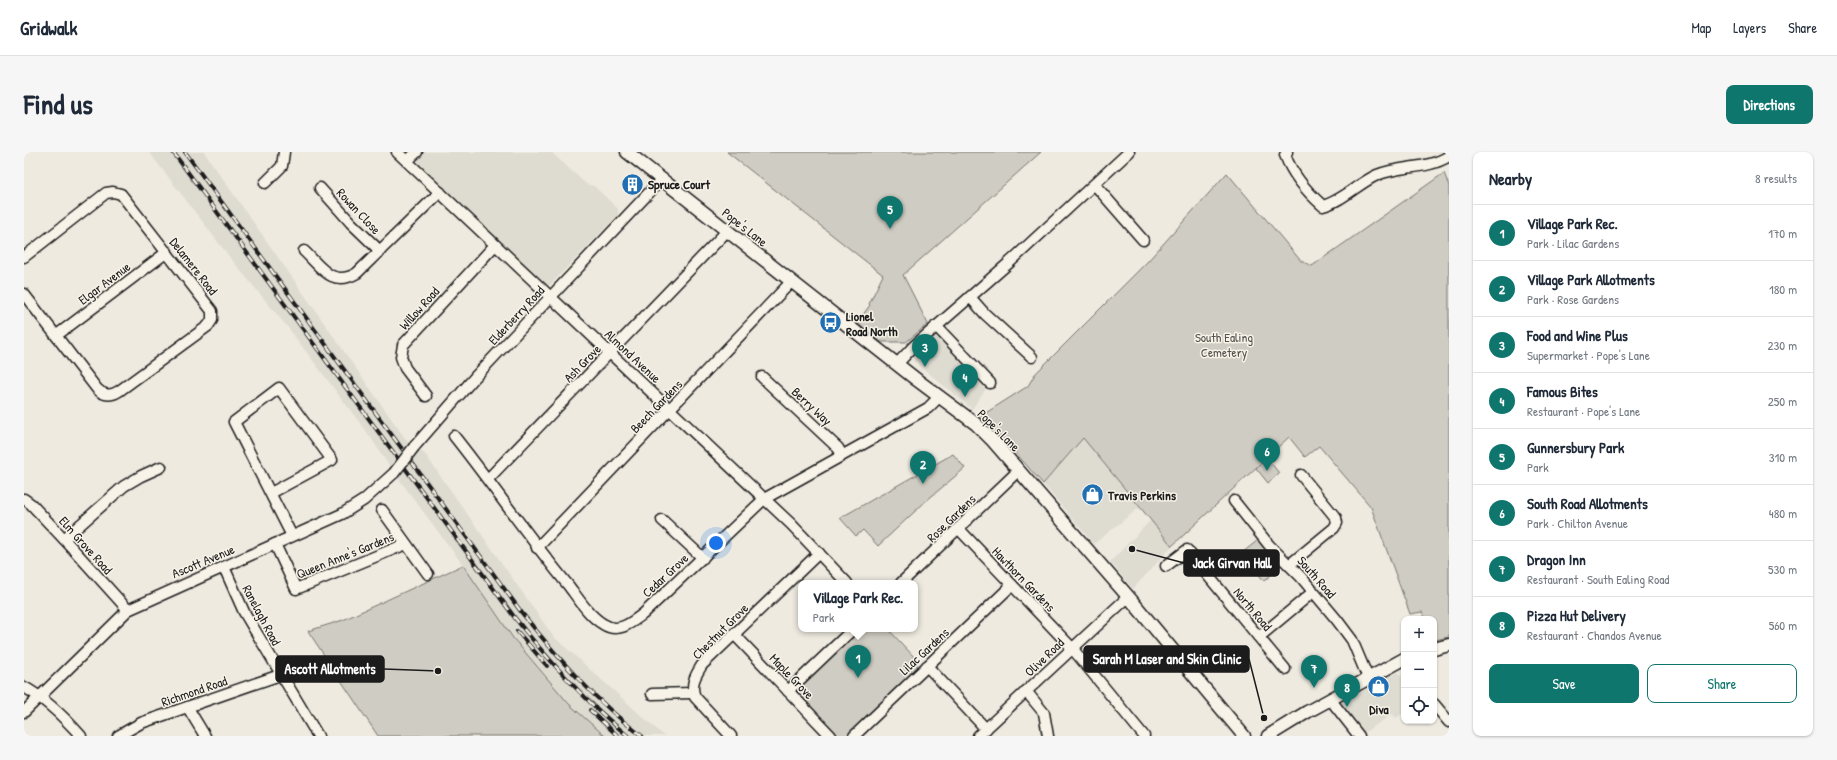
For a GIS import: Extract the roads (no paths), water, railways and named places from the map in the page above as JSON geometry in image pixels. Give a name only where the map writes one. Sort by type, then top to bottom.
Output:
[{"type":"main road","name":"Pope's Lane","points":[[627,152],[791,282],[976,424],[993,441],[1128,597],[1244,736]]},
{"type":"main road","points":[[1437,648],[1449,645]]},
{"type":"main road","points":[[1268,736],[1368,678],[1401,663]]},
{"type":"street","points":[[265,183],[282,166],[284,152]]},
{"type":"street","name":"Almond Avenue","points":[[397,152],[670,409],[764,499],[844,580]]},
{"type":"street","points":[[407,161],[417,152]]},
{"type":"street","points":[[897,364],[936,326],[1095,185],[1129,152]]},
{"type":"street","points":[[1287,152],[1285,155],[1294,174],[1311,196],[1323,206],[1377,175],[1387,171],[1407,169],[1431,163],[1449,156]]},
{"type":"street","name":"Elderberry Road","points":[[394,473],[460,393],[662,179]]},
{"type":"street","points":[[1095,185],[1143,240]]},
{"type":"street","name":"Rowan Close","points":[[320,188],[351,223],[380,251]]},
{"type":"street","name":"Delamere Road","points":[[24,257],[106,193],[113,192],[121,194],[212,311],[212,320],[208,326],[112,395],[105,394],[97,389],[24,294]]},
{"type":"street","name":"Rowan Close","points":[[304,251],[331,277],[340,280],[347,279],[357,273],[440,192]]},
{"type":"street","name":"Ash Grove","points":[[488,479],[728,231]]},
{"type":"street","name":"Willow Road","points":[[426,396],[405,368],[400,357],[403,345],[495,245]]},
{"type":"street","name":"Elgar Avenue","points":[[57,335],[167,252]]},
{"type":"street","name":"Beech Gardens","points":[[537,548],[791,282]]},
{"type":"street","points":[[970,297],[985,314],[1032,357]]},
{"type":"street","points":[[936,326],[990,383]]},
{"type":"street","name":"Berry Way","points":[[762,377],[838,448],[842,456]]},
{"type":"street","points":[[271,493],[332,460],[279,388],[234,422],[292,536]]},
{"type":"street","name":"Cedar Grove","points":[[454,436],[488,479],[537,548],[592,614],[603,624],[617,628],[627,626],[643,614],[764,499],[928,408],[939,397]]},
{"type":"street","points":[[64,539],[124,486],[161,467]]},
{"type":"street","name":"Rose Gardens","points":[[904,580],[1018,471]]},
{"type":"street","name":"Ascott Avenue","points":[[24,712],[128,610],[353,508],[394,473]]},
{"type":"street","points":[[1289,565],[1334,528],[1337,523],[1336,518],[1300,474]]},
{"type":"street","name":"Elm Grove Road","points":[[24,499],[64,539],[128,610]]},
{"type":"street","name":"South Road","points":[[1234,501],[1269,544],[1313,592],[1352,640],[1368,678]]},
{"type":"street","name":"Queen Anne's Gardens","points":[[382,510],[428,574]]},
{"type":"street","points":[[662,520],[703,558]]},
{"type":"street","name":"Hawthorn Gardens","points":[[958,528],[1072,648],[1144,736]]},
{"type":"street","name":"Queen Anne's Gardens","points":[[275,544],[296,588],[406,544]]},
{"type":"street","name":"North Road","points":[[1166,566],[1187,550],[1285,669]]},
{"type":"street","name":"Chestnut Grove","points":[[693,692],[693,679],[702,665],[819,553]]},
{"type":"street","name":"Ranelagh Road","points":[[224,566],[244,612],[280,675],[318,736]]},
{"type":"street","name":"Lilac Gardens","points":[[854,736],[1012,585]]},
{"type":"street","points":[[1259,637],[1313,592]]},
{"type":"street","name":"Olive Road","points":[[982,732],[1128,597]]},
{"type":"street","points":[[788,691],[850,632]]},
{"type":"street","name":"Maple Grove","points":[[734,634],[830,736]]},
{"type":"street","points":[[927,666],[982,732]]},
{"type":"street","name":"Richmond Road","points":[[118,736],[141,723],[280,675]]},
{"type":"street","points":[[24,687],[40,696],[81,736]]},
{"type":"street","points":[[1026,691],[1044,713],[1048,736]]},
{"type":"street","points":[[652,694],[693,692],[701,705],[731,736]]},
{"type":"street","points":[[1330,699],[1359,736]]},
{"type":"street","points":[[188,708],[205,736]]},
{"type":"street","points":[[1437,708],[1449,722]]},
{"type":"railway","points":[[173,152],[515,618],[541,650],[582,695],[628,736]]},
{"type":"railway","points":[[185,152],[522,613],[549,646],[593,694],[642,736]]},
{"type":"railway","points":[[517,631],[547,666]]},
{"type":"railway","points":[[590,710],[618,736]]},
{"type":"place","name":"Spruce Court","points":[[632,184]]},
{"type":"place","name":"Gunnersbury Park","points":[[890,229]]},
{"type":"place","name":"Lionel Road North","points":[[831,323]]},
{"type":"place","name":"Food and Wine Plus","points":[[925,367]]},
{"type":"place","name":"Famous Bites","points":[[965,397]]},
{"type":"place","name":"South Road Allotments","points":[[1267,471]]},
{"type":"place","name":"Village Park Allotments","points":[[923,484]]},
{"type":"place","name":"Travis Perkins","points":[[1092,495]]},
{"type":"place","name":"Jack Girvan Hall","points":[[1132,549]]},
{"type":"place","name":"Ascott Allotments","points":[[438,671]]},
{"type":"place","name":"Village Park Rec.","points":[[858,678]]},
{"type":"place","name":"Diva","points":[[1379,687]]},
{"type":"place","name":"Dragon Inn","points":[[1314,688]]},
{"type":"place","name":"Pizza Hut Delivery","points":[[1347,707]]},
{"type":"place","name":"Sarah M Laser and Skin Clinic","points":[[1264,718]]},
{"type":"park label","name":"South Ealing Cemetery","points":[[1224,344]]}]
